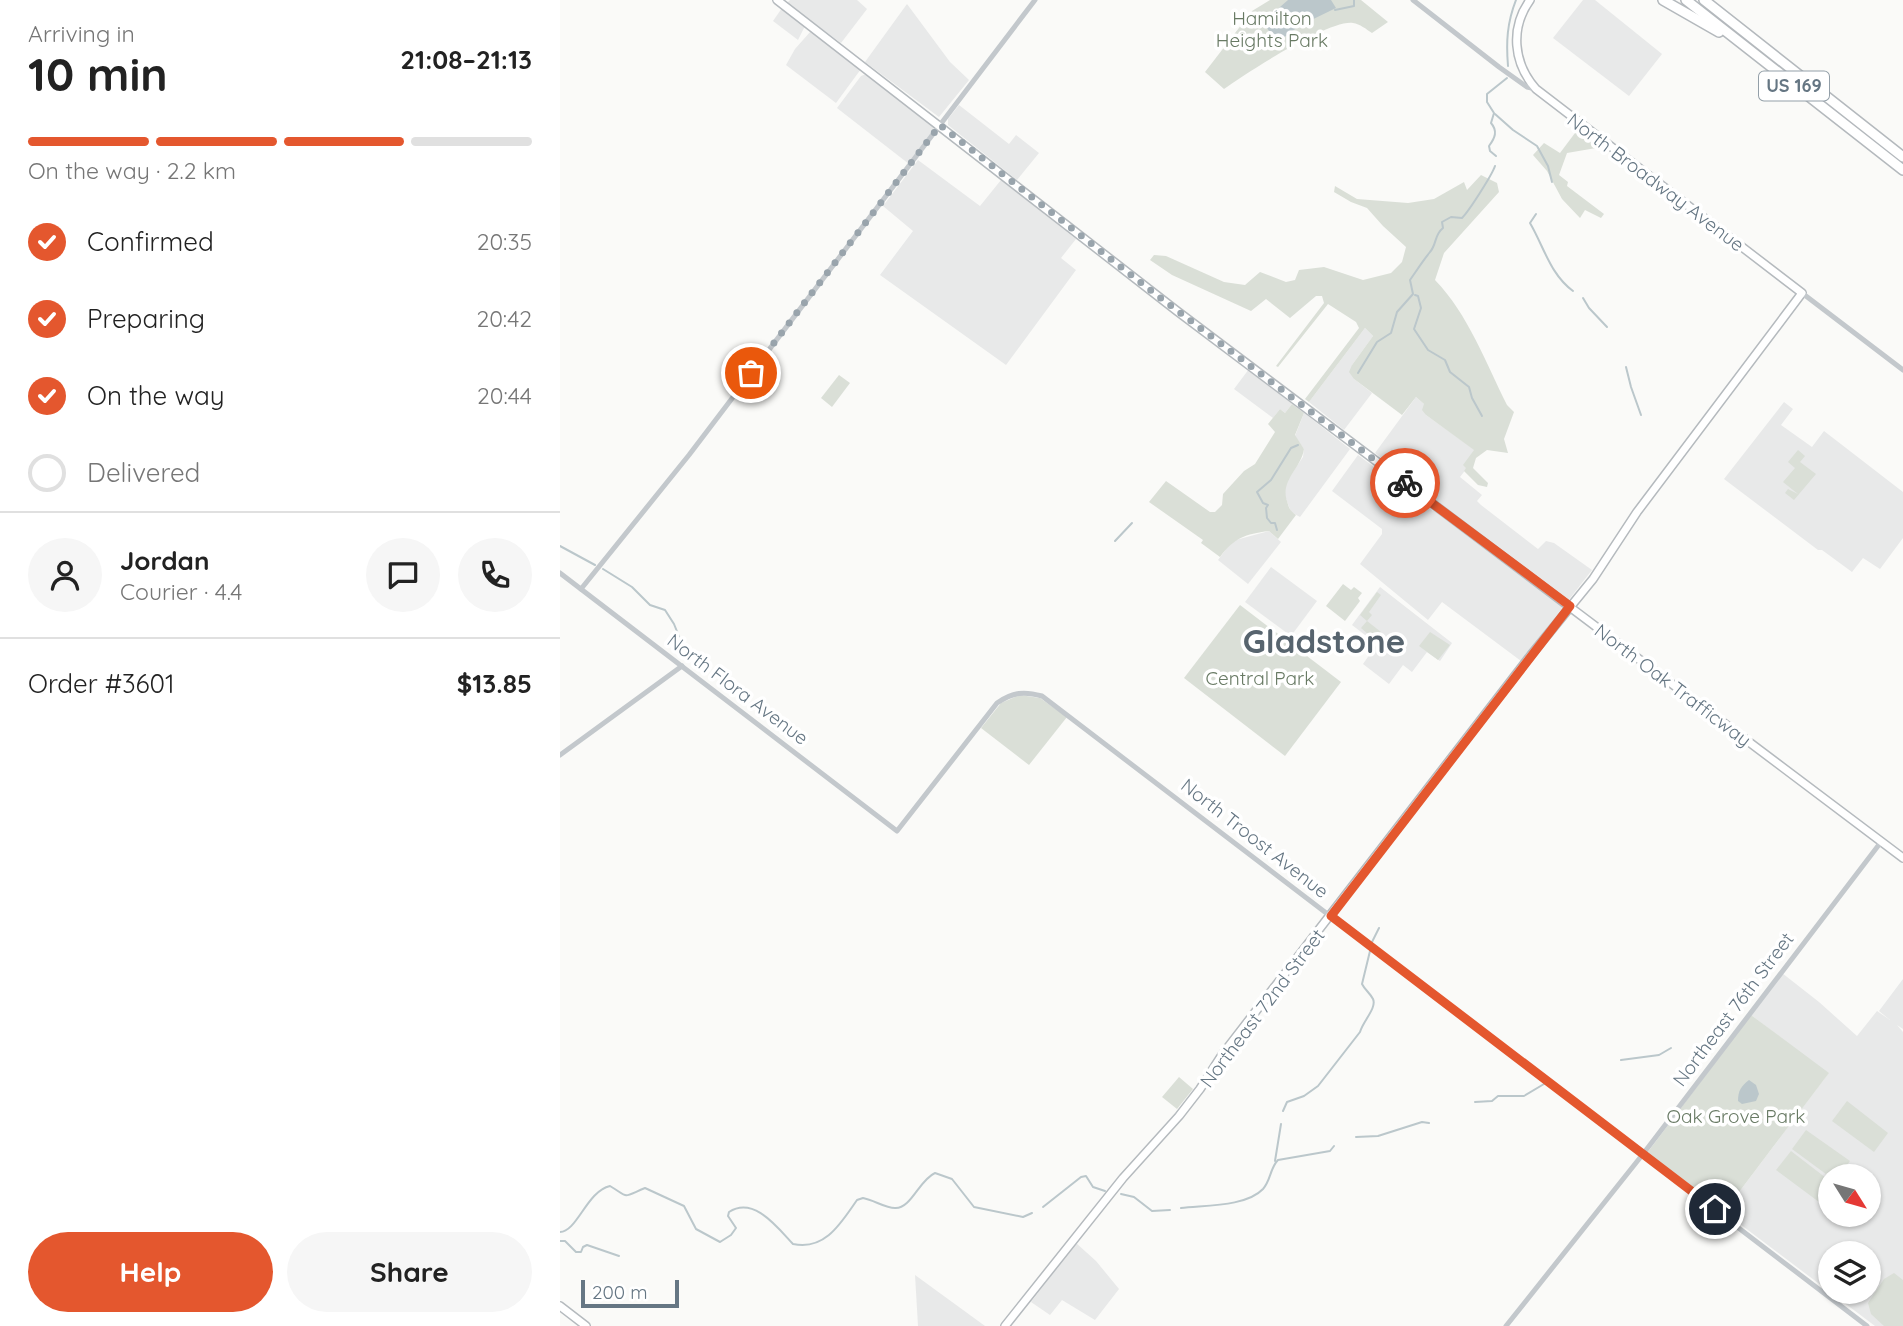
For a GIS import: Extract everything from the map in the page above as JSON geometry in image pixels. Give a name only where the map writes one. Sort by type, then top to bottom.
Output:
[{"type":"highway","points":[[1663,0],[1744,47]]},
{"type":"highway","name":"US 169","points":[[1686,0],[1903,170]]},
{"type":"highway","name":"US 169","points":[[1704,0],[1903,157]]},
{"type":"highway","points":[[1709,0],[1732,22]]},
{"type":"main road","name":"North Oak Trafficway","points":[[777,0],[1181,314],[1903,858]]},
{"type":"main road","points":[[1522,71],[1516,47],[1518,23],[1530,0]]},
{"type":"main road","name":"North Broadway Avenue","points":[[1522,71],[1535,89],[1802,293]]},
{"type":"main road","points":[[1791,285],[1791,307]]},
{"type":"main road","name":"Northeast 72nd Street","points":[[1005,1326],[1123,1178],[1184,1110],[1222,1055],[1594,577],[1636,513],[1802,293]]},
{"type":"main road","points":[[560,1306],[586,1326]]},
{"type":"street","points":[[581,589],[689,455],[1035,0]]},
{"type":"street","points":[[1413,0],[1527,87],[1535,89]]},
{"type":"street","points":[[1512,75],[1522,71]]},
{"type":"street","name":"North Broadway Avenue","points":[[1802,293],[1903,370]]},
{"type":"street","name":"North Flora Avenue","points":[[560,573],[897,831],[998,703],[1007,696],[1019,693]]},
{"type":"street","points":[[560,755],[682,666]]},
{"type":"street","name":"North Troost Avenue","points":[[1019,693],[1032,693],[1052,702],[1867,1326]]},
{"type":"street","name":"Northeast 76th Street","points":[[1506,1326],[1643,1154],[1881,842]]},
{"type":"shaded area","points":[[790,0],[857,0],[867,9],[841,43],[787,3]]},
{"type":"shaded area","points":[[1288,0],[1331,0],[1336,8],[1299,26],[1282,39],[1275,39],[1264,24],[1265,20]]},
{"type":"shaded area","points":[[1583,0],[1595,0],[1662,54],[1629,96],[1553,38]]},
{"type":"shaded area","points":[[907,4],[950,62],[969,80],[939,117],[865,62]]},
{"type":"shaded area","points":[[782,8],[805,26],[798,40],[773,21]]},
{"type":"shaded area","points":[[811,31],[861,69],[836,103],[786,65],[795,49]]},
{"type":"shaded area","points":[[866,74],[934,127],[909,164],[837,108],[861,76]]},
{"type":"shaded area","points":[[959,105],[1009,144],[1016,135],[1039,153],[1017,180],[948,125],[948,119]]},
{"type":"shaded area","points":[[918,160],[980,206],[1001,180],[1076,239],[1061,258],[1076,270],[1006,365],[880,275],[913,231],[883,206]]},
{"type":"shaded area","points":[[1365,328],[1373,336],[1352,365],[1354,379],[1372,393],[1344,430],[1309,402]]},
{"type":"shaded area","points":[[1249,369],[1292,404],[1285,413],[1280,409],[1273,418],[1234,389]]},
{"type":"shaded area","points":[[1416,397],[1424,404],[1426,415],[1475,450],[1464,465],[1467,468],[1460,477],[1482,495],[1477,501],[1481,505],[1538,549],[1546,541],[1554,543],[1592,570],[1521,661],[1442,602],[1428,620],[1360,564],[1382,534],[1382,529],[1332,491],[1358,455],[1433,511],[1440,503],[1375,453]]},
{"type":"shaded area","points":[[1784,402],[1793,409],[1781,425],[1812,447],[1824,431],[1903,492],[1903,538],[1880,569],[1863,558],[1852,572],[1822,550],[1818,550],[1724,479]]},
{"type":"shaded area","points":[[1304,413],[1350,449],[1300,517],[1291,512],[1285,496],[1285,484],[1303,457],[1304,449],[1295,436]]},
{"type":"shaded area","points":[[1269,531],[1281,542],[1248,584],[1218,560],[1232,541]]},
{"type":"shaded area","points":[[1271,567],[1317,601],[1291,636],[1245,602]]},
{"type":"shaded area","points":[[1380,587],[1452,643],[1440,661],[1427,652],[1412,672],[1403,665],[1389,684],[1363,664],[1377,644],[1352,625]]},
{"type":"shaded area","points":[[1782,973],[1857,1036],[1877,1011],[1890,1020],[1879,1011],[1903,979],[1903,1029],[1897,1025],[1903,1032],[1903,1326],[1875,1326],[1846,1304],[1881,1304],[1881,1241],[1818,1241],[1818,1283],[1724,1212],[1828,1074],[1751,1015]]},
{"type":"shaded area","points":[[1749,1080],[1756,1085],[1759,1094],[1756,1101],[1742,1104],[1738,1101],[1739,1092]]},
{"type":"shaded area","points":[[1076,1243],[1096,1261],[1119,1289],[1095,1320],[1062,1300],[1050,1315],[1031,1302]]},
{"type":"shaded area","points":[[915,1275],[985,1326],[918,1326]]},
{"type":"green space","name":"Hamilton Heights Park","points":[[1270,0],[1361,0],[1388,22],[1372,33],[1353,23],[1326,29],[1288,48],[1224,89],[1205,72],[1252,11]]},
{"type":"green space","points":[[1578,129],[1602,147],[1567,153],[1559,175],[1568,182],[1567,186],[1604,214],[1601,218],[1585,210],[1580,218],[1562,199],[1547,171],[1533,155],[1544,143],[1560,153]]},
{"type":"green space","points":[[1481,175],[1497,183],[1499,192],[1444,253],[1435,280],[1467,323],[1507,405],[1514,412],[1504,439],[1508,453],[1487,450],[1476,458],[1473,468],[1488,483],[1487,487],[1478,485],[1464,471],[1466,468],[1463,465],[1474,450],[1426,415],[1422,410],[1424,404],[1416,397],[1402,415],[1354,379],[1349,372],[1352,365],[1373,336],[1365,328],[1309,402],[1305,399],[1359,328],[1356,322],[1328,304],[1278,367],[1276,366],[1324,303],[1322,296],[1316,296],[1290,318],[1266,299],[1251,311],[1172,275],[1150,260],[1154,255],[1166,256],[1224,282],[1245,285],[1260,272],[1286,282],[1295,280],[1299,270],[1324,267],[1363,280],[1391,273],[1402,262],[1406,247],[1367,208],[1334,192],[1335,186],[1357,199],[1408,203],[1434,199],[1464,182],[1467,190]]},
{"type":"green space","points":[[839,375],[850,383],[832,407],[821,398]]},
{"type":"green space","points":[[1292,404],[1304,413],[1295,435],[1304,449],[1286,487],[1288,506],[1296,515],[1278,539],[1269,531],[1253,534],[1235,541],[1220,557],[1201,543],[1203,540],[1149,502],[1166,481],[1210,512],[1215,512],[1222,505],[1223,494],[1244,471],[1255,464],[1275,432],[1268,424],[1280,409],[1285,413]]},
{"type":"green space","points":[[1798,450],[1805,456],[1800,462],[1816,474],[1794,500],[1785,493],[1788,489],[1798,494],[1783,482],[1795,468],[1788,462]]},
{"type":"green space","points":[[1343,584],[1362,593],[1358,598],[1360,601],[1345,621],[1326,606]]},
{"type":"green space","points":[[1377,592],[1381,595],[1369,612],[1372,615],[1367,621],[1360,615]]},
{"type":"green space","name":"Central Park","points":[[1240,605],[1341,682],[1285,756],[1184,678]]},
{"type":"green space","points":[[1367,621],[1381,632],[1375,640],[1361,628]]},
{"type":"green space","points":[[1430,632],[1450,645],[1438,660],[1419,646]]},
{"type":"green space","points":[[1020,695],[1040,698],[1067,717],[1029,765],[981,728],[1001,703]]},
{"type":"green space","name":"Oak Grove Park","points":[[1751,1015],[1829,1073],[1724,1212],[1647,1153]]},
{"type":"green space","points":[[1179,1077],[1193,1089],[1177,1109],[1162,1097]]},
{"type":"green space","points":[[1847,1101],[1888,1133],[1874,1152],[1832,1121]]},
{"type":"green space","points":[[1806,1130],[1850,1161],[1848,1164],[1818,1164],[1818,1168],[1792,1149]]},
{"type":"green space","points":[[1791,1151],[1818,1172],[1818,1201],[1776,1170]]},
{"type":"green space","points":[[1894,1273],[1903,1280],[1903,1326],[1884,1326],[1871,1314],[1868,1304],[1881,1304],[1881,1284]]},
{"type":"waterway","points":[[1335,10],[1354,6],[1354,0]]},
{"type":"waterway","points":[[1508,66],[1508,33],[1516,0]]},
{"type":"waterway","points":[[1496,156],[1489,146],[1495,132],[1491,123],[1494,113],[1487,102],[1487,94],[1507,78]]},
{"type":"waterway","points":[[1495,114],[1537,146],[1548,166],[1552,182]]},
{"type":"waterway","points":[[1358,373],[1377,342],[1391,333],[1397,312],[1413,294],[1410,280],[1432,249],[1443,228],[1442,222],[1451,217],[1462,218],[1495,166]]},
{"type":"waterway","points":[[1536,214],[1530,223],[1553,268],[1573,291]]},
{"type":"waterway","points":[[1415,295],[1418,296],[1421,308],[1414,329],[1428,350],[1445,360],[1450,372],[1469,387],[1482,416]]},
{"type":"waterway","points":[[1583,298],[1607,327]]},
{"type":"waterway","points":[[1626,367],[1641,415]]},
{"type":"waterway","points":[[1277,530],[1275,523],[1271,523],[1267,518],[1268,505],[1263,503],[1257,492],[1271,480],[1291,448],[1298,445]]},
{"type":"waterway","points":[[1115,541],[1132,523]]},
{"type":"waterway","points":[[560,546],[595,565]]},
{"type":"waterway","points":[[603,569],[632,587],[650,605],[665,610],[680,639]]},
{"type":"waterway","points":[[1372,942],[1379,928]]},
{"type":"waterway","points":[[1283,1111],[1287,1102],[1304,1096],[1318,1086],[1360,1032],[1374,1003],[1362,984],[1370,951]]},
{"type":"waterway","points":[[1621,1060],[1659,1055],[1671,1048]]},
{"type":"waterway","points":[[1475,1102],[1492,1101],[1498,1096],[1524,1096],[1544,1084]]},
{"type":"waterway","points":[[1356,1137],[1378,1136],[1422,1122],[1429,1123]]},
{"type":"waterway","points":[[1275,1161],[1281,1124]]},
{"type":"waterway","points":[[1181,1208],[1236,1202],[1256,1195],[1268,1182],[1278,1160],[1330,1151],[1334,1146]]},
{"type":"waterway","points":[[560,1232],[572,1226],[595,1195],[610,1186],[624,1195],[645,1188],[684,1206],[696,1229],[720,1242],[736,1228],[728,1216],[729,1212],[747,1208],[772,1222],[793,1244],[814,1243],[831,1233],[857,1200],[863,1198],[887,1207],[901,1207],[935,1173],[952,1179],[974,1207],[1023,1217],[1032,1213]]},
{"type":"waterway","points":[[1043,1207],[1081,1177],[1086,1176],[1093,1187],[1105,1191]]},
{"type":"waterway","points":[[1121,1194],[1134,1197],[1152,1211],[1170,1210]]},
{"type":"waterway","points":[[560,1241],[565,1241],[576,1252],[581,1252],[587,1245],[619,1256]]},
{"type":"way so far","points":[[751,373],[940,125],[1158,296],[1405,483]]},
{"type":"district","name":"Gladstone","points":[[1324,641]]},
{"type":"route","points":[[1405,483],[1570,606],[1331,916],[1715,1209]]}]
